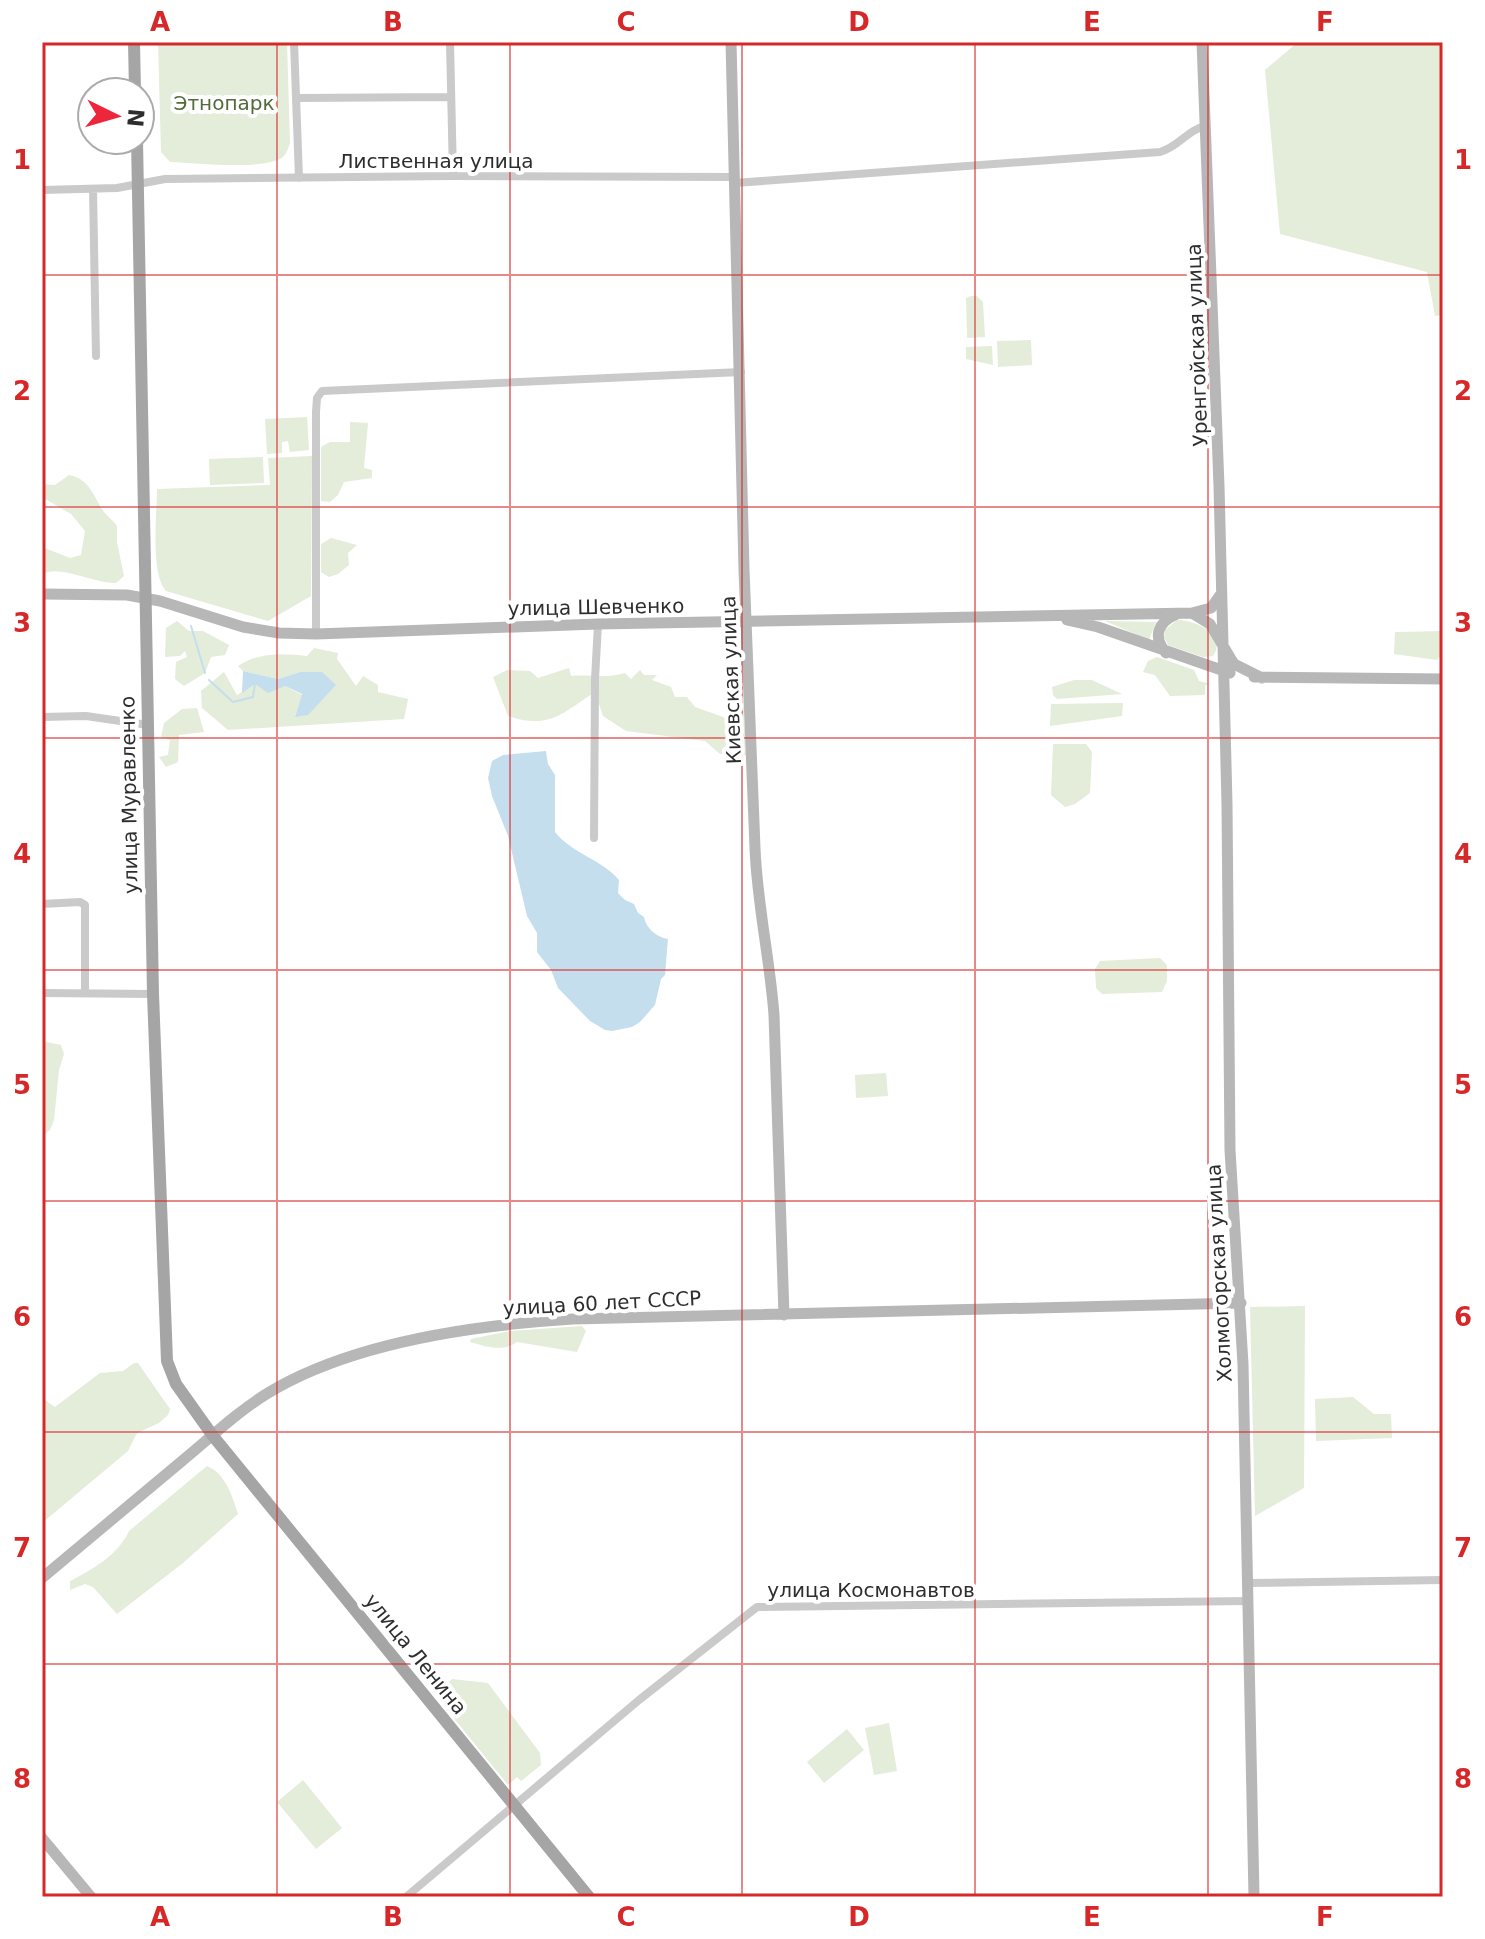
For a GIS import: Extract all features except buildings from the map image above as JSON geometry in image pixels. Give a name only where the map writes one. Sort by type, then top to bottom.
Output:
[{"type":"main road","points":[[134,42],[135,76]]},
{"type":"main road","name":"улица Муравленко","points":[[137,156],[153,994],[165,1349],[176,1384],[213,1436]]},
{"type":"main road","name":"улица Ленина","points":[[213,1436],[589,1897]]},
{"type":"street","points":[[294,42],[299,178]]},
{"type":"street","points":[[450,42],[453,176]]},
{"type":"street","name":"Киевская улица","points":[[731,42],[746,623],[757,882],[774,1015],[784,1315]]},
{"type":"street","name":"Уренгойская улица","points":[[1202,42],[1224,648]]},
{"type":"street","points":[[296,98],[451,97]]},
{"type":"street","name":"Лиственная улица","points":[[42,190],[138,185],[165,179],[453,176],[735,180],[1160,152],[1176,146],[1193,130],[1206,126]]},
{"type":"street","points":[[93,189],[96,356]]},
{"type":"street","points":[[316,634],[316,412],[317,398],[322,391],[741,372]]},
{"type":"street","points":[[1051,617],[1205,611],[1216,604],[1222,585]]},
{"type":"street","name":"улица Шевченко","points":[[42,594],[118,594],[146,598],[243,627],[279,633],[316,634],[598,624],[1051,617]]},
{"type":"street","points":[[1166,653],[1158,642],[1159,628],[1171,617],[1188,613],[1210,624],[1240,669],[1262,678]]},
{"type":"street","points":[[1051,617],[1098,627],[1224,672],[1262,678],[1443,679]]},
{"type":"street","points":[[594,838],[598,624]]},
{"type":"street","points":[[1195,663],[1214,662],[1221,658],[1224,648]]},
{"type":"street","name":"Холмогорская улица","points":[[1224,648],[1230,1150],[1241,1303],[1254,1897]]},
{"type":"street","points":[[42,717],[86,716],[148,725]]},
{"type":"street","points":[[42,904],[80,902],[85,905],[85,993]]},
{"type":"street","points":[[42,993],[153,994]]},
{"type":"street","name":"улица 60 лет СССР","points":[[42,1578],[269,1392],[356,1356],[438,1335],[556,1320],[1241,1303]]},
{"type":"street","points":[[1248,1583],[1443,1580]]},
{"type":"street","name":"улица Космонавтов","points":[[406,1897],[639,1700],[757,1607],[1248,1601]]},
{"type":"street","points":[[42,1838],[91,1897]]},
{"type":"green space","name":"Этнопарк","points":[[158,42],[287,42],[290,143],[284,156],[269,162],[242,165],[170,162],[161,152]]},
{"type":"green space","points":[[1298,42],[1443,42],[1443,315],[1435,316],[1427,272],[1280,234],[1265,70]]},
{"type":"green space","points":[[977,296],[983,302],[985,337],[967,338],[966,298]]},
{"type":"green space","points":[[1031,340],[1032,365],[998,367],[997,341]]},
{"type":"green space","points":[[992,346],[993,365],[966,359],[966,347]]},
{"type":"green space","points":[[307,417],[309,450],[290,452],[288,441],[282,442],[282,453],[267,454],[265,419]]},
{"type":"green space","points":[[350,422],[368,423],[364,468],[372,470],[372,478],[344,482],[338,495],[330,502],[321,501],[321,447],[330,442],[350,442]]},
{"type":"green space","points":[[312,456],[311,596],[268,621],[166,591],[156,557],[157,489],[270,485],[268,458]]},
{"type":"green space","points":[[263,457],[264,483],[210,485],[209,459]]},
{"type":"green space","points":[[69,475],[86,484],[117,526],[124,576],[116,583],[57,571],[42,575],[42,547],[70,558],[81,555],[85,531],[71,514],[42,497],[42,484],[55,485]]},
{"type":"green space","points":[[331,538],[357,545],[348,553],[349,565],[329,577],[321,572],[321,544]]},
{"type":"green space","points":[[1177,620],[1200,626],[1213,635],[1216,648],[1213,656],[1203,657],[1168,645],[1165,630]]},
{"type":"green space","points":[[177,621],[189,631],[203,631],[229,645],[225,655],[211,657],[205,673],[184,686],[175,679],[176,662],[187,657],[185,651],[180,656],[165,657],[166,628]]},
{"type":"green space","points":[[1105,621],[1156,622],[1149,640]]},
{"type":"green space","points":[[1443,631],[1443,653],[1437,660],[1394,654],[1395,632]]},
{"type":"green space","points":[[314,648],[338,653],[337,659],[356,686],[363,676],[378,685],[378,692],[408,699],[404,719],[228,730],[202,708],[201,691],[224,672],[237,695],[255,684],[285,686],[302,695],[295,716],[336,685],[300,672],[278,679],[243,671],[238,666],[254,658],[271,655],[307,656]]},
{"type":"green space","points":[[1157,657],[1194,670],[1199,681],[1210,684],[1205,685],[1205,695],[1170,696],[1155,675],[1143,672],[1148,661]]},
{"type":"green space","points":[[569,668],[571,676],[625,673],[631,679],[640,670],[644,675],[657,675],[652,680],[671,687],[675,697],[687,697],[695,707],[726,718],[736,693],[743,686],[746,755],[720,754],[705,741],[626,731],[603,716],[595,692],[564,713],[545,720],[522,720],[508,716],[493,677],[507,670],[530,671],[538,678]]},
{"type":"green space","points":[[1074,680],[1092,680],[1122,694],[1057,699],[1053,695],[1052,687]]},
{"type":"green space","points":[[1123,703],[1122,716],[1050,726],[1051,704]]},
{"type":"green space","points":[[197,708],[204,732],[179,735],[178,762],[166,767],[159,757],[168,755],[170,740],[161,737],[164,723],[182,709]]},
{"type":"green space","points":[[1053,744],[1086,744],[1092,752],[1090,793],[1065,807],[1051,795]]},
{"type":"green space","points":[[1160,958],[1167,965],[1167,981],[1162,992],[1102,994],[1096,988],[1095,969],[1100,961]]},
{"type":"green space","points":[[42,1041],[61,1045],[64,1054],[59,1070],[54,1120],[50,1130],[42,1136]]},
{"type":"green space","points":[[886,1073],[888,1096],[856,1098],[855,1075]]},
{"type":"green space","points":[[1305,1306],[1304,1488],[1255,1516],[1250,1307]]},
{"type":"green space","points":[[582,1326],[586,1331],[577,1352],[517,1342],[500,1348],[470,1342],[471,1339],[510,1331]]},
{"type":"green space","points":[[138,1363],[170,1409],[168,1415],[137,1433],[128,1451],[42,1523],[42,1398],[55,1407],[100,1373],[123,1371]]},
{"type":"green space","points":[[1353,1397],[1374,1414],[1391,1414],[1392,1438],[1316,1441],[1315,1399]]},
{"type":"green space","points":[[207,1466],[224,1480],[238,1514],[183,1563],[117,1614],[93,1587],[85,1584],[70,1590],[70,1581],[111,1554],[129,1531]]},
{"type":"green space","points":[[452,1679],[488,1683],[540,1753],[541,1765],[521,1781],[517,1777],[508,1785],[444,1706],[444,1688]]},
{"type":"green space","points":[[889,1723],[897,1771],[874,1775],[865,1728]]},
{"type":"green space","points":[[847,1729],[864,1750],[824,1783],[807,1762]]},
{"type":"green space","points":[[303,1780],[342,1828],[316,1849],[277,1802]]},
{"type":"water","points":[[243,671],[278,679],[300,672],[322,672],[336,685],[308,715],[295,717],[302,694],[285,686],[268,693],[255,684],[242,693]]},
{"type":"water","points":[[546,751],[548,764],[555,775],[555,832],[570,846],[612,873],[619,880],[618,893],[634,904],[652,931],[668,939],[665,975],[661,979],[655,1005],[632,1027],[605,1030],[590,1021],[558,988],[551,970],[537,952],[537,933],[527,916],[508,836],[488,778],[492,761],[503,755]]},
{"type":"waterway","points":[[191,626],[205,673]]},
{"type":"waterway","points":[[209,680],[233,702],[253,697],[255,684]]}]
